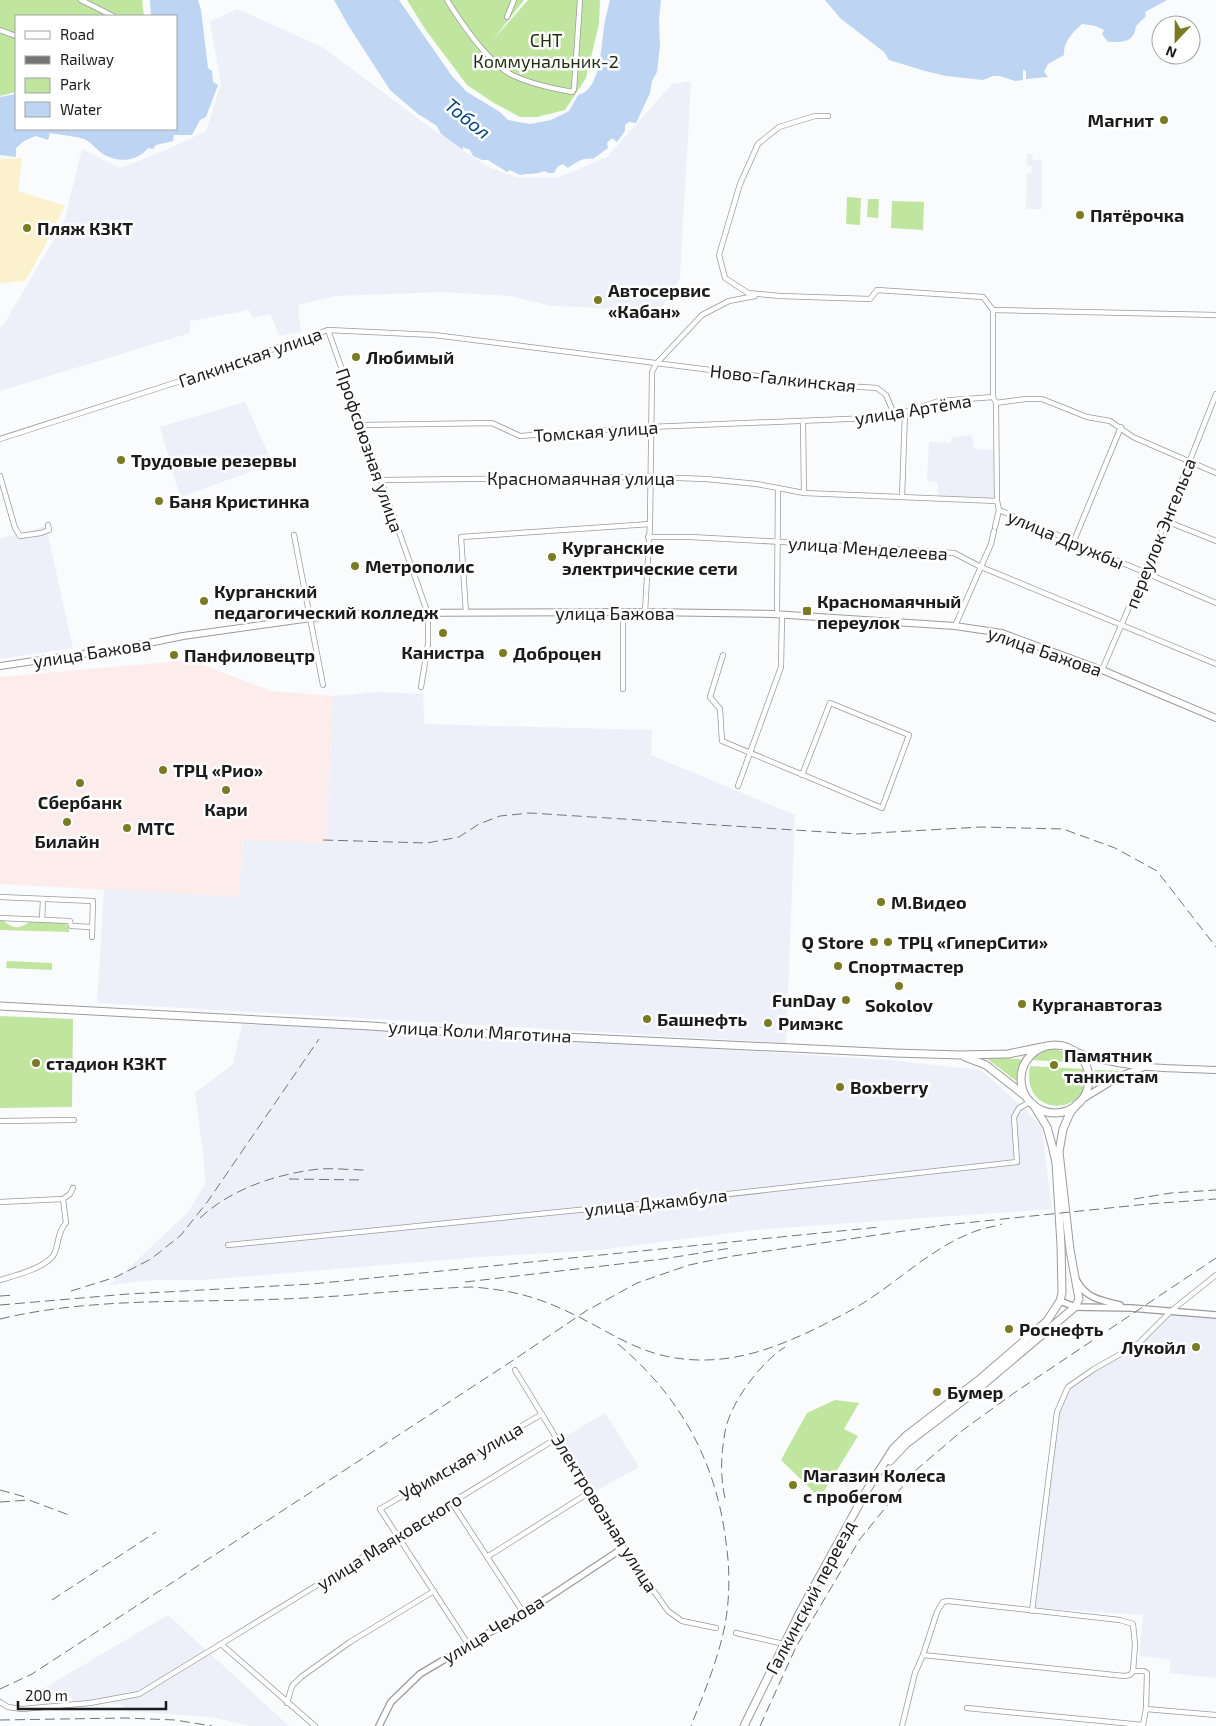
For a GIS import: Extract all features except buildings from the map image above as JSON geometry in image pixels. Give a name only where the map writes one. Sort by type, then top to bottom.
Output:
[{"type":"main road","name":"улица Бажова","points":[[0,666],[120,648],[182,636],[311,618],[366,613],[645,612],[779,615],[955,626],[1002,633],[1102,670],[1216,718]]},
{"type":"main road","name":"улица Коли Мяготина","points":[[0,1006],[378,1026],[438,1031],[960,1055],[1014,1054],[1042,1047]]},
{"type":"main road","points":[[1145,1067],[1120,1076],[1065,1111],[1051,1112],[1038,1108],[1030,1101],[1022,1088],[1022,1072],[1029,1057],[1042,1047],[1059,1045],[1091,1057],[1145,1067],[1216,1070]]},
{"type":"main road","points":[[1074,1051],[1083,1060],[1088,1072],[1088,1085],[1063,1128],[1059,1152],[1070,1250],[1079,1299],[1075,1307]]},
{"type":"main road","name":"улица Коли Мяготина","points":[[960,1055],[986,1065],[1030,1101]]},
{"type":"main road","name":"Галкинский переезд","points":[[744,1726],[784,1644],[852,1518],[893,1449],[907,1435],[980,1380],[1047,1321],[1060,1301],[1062,1293],[1061,1245],[1056,1164],[1047,1127],[1030,1101]]},
{"type":"main road","name":"Галкинский переезд","points":[[881,1470],[906,1444],[973,1393],[1075,1307]]},
{"type":"street","points":[[81,0],[111,15]]},
{"type":"street","points":[[447,0],[474,38],[492,60],[501,67],[511,74],[526,80],[572,92],[574,89],[580,0]]},
{"type":"street","points":[[507,17],[514,0]]},
{"type":"street","points":[[0,30],[15,36]]},
{"type":"street","points":[[828,116],[815,116],[779,127],[758,144],[740,184],[719,255],[725,278],[748,293],[870,298],[877,290],[885,290],[983,297],[993,310],[993,396],[996,403],[997,501],[999,510],[991,544],[955,626]]},
{"type":"street","points":[[645,612],[650,524],[652,372],[656,364],[702,314],[729,301],[760,294]]},
{"type":"street","points":[[993,310],[1216,315]]},
{"type":"street","name":"Галкинская улица","points":[[0,439],[193,377],[328,330],[434,335],[656,364]]},
{"type":"street","name":"Профсоюзная улица","points":[[328,330],[428,614],[428,644],[421,687]]},
{"type":"street","name":"Ново-Галкинская","points":[[656,364],[830,385],[877,388],[886,395],[894,414]]},
{"type":"street","name":"переулок Энгельса","points":[[1102,670],[1166,521],[1216,395]]},
{"type":"street","name":"улица Артёма","points":[[803,420],[871,418],[905,412],[939,401],[993,396]]},
{"type":"street","name":"улица Артёма","points":[[996,403],[1042,399],[1057,404],[1073,413],[1086,417],[1110,420],[1133,437],[1216,473]]},
{"type":"street","points":[[902,497],[905,412]]},
{"type":"street","points":[[803,420],[804,493]]},
{"type":"street","name":"Томская улица","points":[[362,425],[492,422],[520,436],[650,427],[803,420]]},
{"type":"street","points":[[1073,543],[1121,427]]},
{"type":"street","points":[[0,476],[15,528],[20,536],[41,534],[49,530],[48,525]]},
{"type":"street","name":"Красномаячная улица","points":[[381,480],[650,477],[706,479],[779,488]]},
{"type":"street","points":[[738,786],[781,667],[777,542],[779,488]]},
{"type":"street","name":"улица Дружбы","points":[[779,488],[804,493],[997,501]]},
{"type":"street","name":"улица Дружбы","points":[[999,510],[1216,603]]},
{"type":"street","points":[[1166,521],[1216,540]]},
{"type":"street","points":[[466,613],[461,537],[650,524]]},
{"type":"street","points":[[294,535],[323,685]]},
{"type":"street","name":"улица Менделеева","points":[[648,537],[690,537],[954,553],[981,567],[1216,664]]},
{"type":"street","points":[[623,613],[623,689]]},
{"type":"street","points":[[723,654],[710,697],[720,709],[722,742],[750,753],[802,775],[882,808],[909,735],[830,703],[802,775]]},
{"type":"street","points":[[0,897],[93,901],[92,937]]},
{"type":"street","points":[[42,920],[43,899]]},
{"type":"street","points":[[0,918],[70,921],[70,926],[92,927]]},
{"type":"street","name":"улица Джамбула","points":[[228,1245],[648,1203],[1016,1162],[1014,1117],[1019,1108],[1030,1101]]},
{"type":"street","points":[[0,1121],[74,1120]]},
{"type":"street","points":[[0,1202],[63,1198],[70,1194],[73,1188]]},
{"type":"street","points":[[0,1280],[36,1268],[50,1261],[62,1227],[66,1223],[63,1198]]},
{"type":"street","points":[[1074,1274],[1080,1287],[1086,1294],[1099,1300],[1131,1308]]},
{"type":"street","points":[[1032,1612],[1057,1412],[1068,1387],[1094,1369],[1138,1344],[1171,1311],[1216,1274]]},
{"type":"street","points":[[1060,1301],[1075,1307],[1084,1308],[1131,1308],[1216,1315]]},
{"type":"street","points":[[1064,1315],[1084,1308]]},
{"type":"street","name":"Электровозная улица","points":[[515,1370],[623,1548],[663,1603],[675,1617],[682,1621],[716,1628]]},
{"type":"street","name":"Уфимская улица","points":[[398,1536],[380,1509],[542,1414]]},
{"type":"street","name":"улица Маяковского","points":[[0,1702],[8,1707],[22,1709],[90,1703],[139,1694],[557,1438]]},
{"type":"street","points":[[487,1557],[590,1492]]},
{"type":"street","points":[[452,1503],[523,1612]]},
{"type":"street","points":[[398,1536],[468,1644]]},
{"type":"street","name":"улица Чехова","points":[[379,1726],[391,1702],[420,1674],[549,1596],[623,1548]]},
{"type":"street","points":[[287,1703],[292,1686],[301,1677],[350,1642],[434,1591]]},
{"type":"street","points":[[902,1726],[909,1692],[939,1607],[943,1602],[948,1601],[1032,1612],[1120,1620],[1133,1624],[1135,1645],[1133,1671],[1132,1674],[1124,1676],[923,1655]]},
{"type":"street","points":[[736,1633],[784,1644]]},
{"type":"street","points":[[221,1644],[315,1726]]},
{"type":"street","points":[[967,1708],[1143,1725],[1146,1709],[1147,1673],[1144,1671],[1133,1671]]},
{"type":"street","points":[[1146,1709],[1216,1715]]},
{"type":"shaded area","points":[[237,9],[322,47],[431,128],[486,166],[516,177],[557,178],[607,157],[672,84],[691,81],[680,278],[659,312],[551,306],[511,296],[443,292],[335,296],[298,305],[301,332],[280,336],[270,314],[253,318],[249,310],[190,321],[190,333],[0,391],[0,328],[64,222],[82,149],[120,168],[166,150],[206,131],[221,84],[210,22]]},
{"type":"shaded area","points":[[1027,154],[1032,154],[1033,160],[1042,160],[1042,209],[1026,209],[1027,174],[1031,174],[1032,166],[1027,166]]},
{"type":"shaded area","points":[[245,402],[273,464],[180,497],[160,427]]},
{"type":"shaded area","points":[[972,435],[974,449],[994,450],[995,497],[992,499],[939,497],[937,482],[927,481],[929,442],[951,443],[951,438]]},
{"type":"shaded area","points":[[46,526],[73,648],[0,659],[0,539]]},
{"type":"shaded area","name":"ТРЦ «Рио»","points":[[191,660],[271,691],[333,696],[326,843],[243,840],[239,897],[0,884],[0,677]]},
{"type":"shaded area","points":[[378,692],[423,694],[424,724],[652,730],[651,755],[795,815],[786,1043],[97,1003],[104,889],[239,897],[243,840],[326,843],[333,696]]},
{"type":"shaded area","points":[[242,1024],[550,1038],[888,1060],[981,1070],[1026,1110],[1042,1128],[1052,1209],[753,1230],[600,1250],[482,1257],[201,1280],[153,1280],[109,1285],[189,1211],[205,1184],[204,1161],[195,1093],[233,1064]]},
{"type":"shaded area","points":[[1172,1313],[1216,1317],[1216,1678],[1170,1673],[1170,1659],[1139,1656],[1143,1615],[1035,1608],[1059,1412],[1069,1389],[1097,1369],[1139,1345]]},
{"type":"shaded area","points":[[605,1413],[639,1467],[596,1491],[561,1439]]},
{"type":"shaded area","points":[[168,1615],[289,1726],[251,1726],[210,1717],[126,1711],[123,1705],[96,1701],[76,1703],[72,1701],[71,1696],[50,1694],[46,1687]]},
{"type":"green space","points":[[0,0],[142,0],[144,15],[15,15],[15,92],[0,96]]},
{"type":"green space","name":"СНТ Коммунальник-2","points":[[407,0],[524,0],[492,41],[528,0],[600,0],[599,24],[586,78],[565,110],[537,117],[520,117],[467,85],[425,29]]},
{"type":"green space","points":[[847,197],[861,198],[860,225],[846,224]]},
{"type":"green space","points":[[868,199],[879,199],[878,218],[867,217]]},
{"type":"green space","points":[[892,201],[924,202],[923,230],[891,228]]},
{"type":"green space","points":[[0,921],[16,927],[23,926],[29,922],[64,923],[69,927],[69,932],[0,930]]},
{"type":"green space","points":[[7,961],[52,963],[52,970],[6,968]]},
{"type":"green space","name":"стадион КЗКТ","points":[[0,1016],[73,1019],[72,1107],[0,1108]]},
{"type":"green space","points":[[1055,1049],[1071,1054],[1080,1063],[1031,1060],[1044,1051]]},
{"type":"green space","points":[[985,1057],[1022,1060],[1018,1068],[1017,1081],[1016,1081]]},
{"type":"green space","points":[[1030,1066],[1085,1069],[1085,1085],[1079,1096],[1069,1103],[1058,1106],[1046,1104],[1036,1096],[1030,1084]]},
{"type":"green space","points":[[1095,1070],[1119,1071],[1096,1088]]},
{"type":"green space","points":[[835,1400],[859,1403],[844,1429],[858,1436],[820,1498],[781,1460],[807,1413]]},
{"type":"sand","name":"Пляж КЗКТ","points":[[22,158],[18,191],[65,206],[25,281],[0,283],[0,159]]},
{"type":"water","points":[[150,0],[198,0],[201,10],[208,68],[212,71],[213,82],[218,85],[206,117],[200,120],[192,135],[174,135],[173,141],[156,145],[153,149],[148,148],[144,153],[127,160],[109,157],[84,139],[50,133],[48,140],[36,136],[24,141],[16,148],[16,157],[0,155],[0,97],[15,94],[15,130],[178,130],[178,15],[151,15]]},
{"type":"water","name":"Тобол","points":[[334,0],[399,0],[452,76],[467,92],[500,112],[508,120],[530,124],[551,120],[569,111],[578,95],[586,91],[596,76],[601,56],[604,24],[610,0],[661,0],[659,19],[660,46],[657,72],[652,81],[650,93],[636,123],[629,122],[625,125],[625,131],[617,142],[612,138],[607,143],[608,148],[593,159],[577,162],[568,168],[563,164],[558,166],[554,173],[544,171],[520,175],[510,170],[507,172],[488,160],[482,160],[473,156],[470,150],[463,147],[463,150],[441,134],[437,126],[418,114],[390,90]]},
{"type":"water","points":[[825,0],[1167,0],[1145,12],[1146,16],[1136,26],[1133,36],[1127,40],[1108,42],[1102,34],[1104,30],[1096,26],[1082,24],[1067,42],[1064,55],[1048,64],[1044,72],[1048,77],[1026,79],[1026,71],[1023,70],[1023,80],[1015,81],[1000,76],[993,76],[983,80],[946,76],[889,60],[884,52],[840,18]]},
{"type":"railway","points":[[323,840],[427,843],[459,837],[479,824],[500,816],[530,813],[857,834],[981,827],[1063,829],[1115,848],[1157,871],[1216,947]]},
{"type":"railway","points":[[71,1291],[116,1277],[151,1259],[181,1235],[208,1201],[319,1039]]},
{"type":"railway","points":[[200,1218],[224,1200],[266,1180],[318,1169],[365,1170]]},
{"type":"railway","points":[[289,1179],[364,1180]]},
{"type":"railway","points":[[1134,1199],[1171,1193],[1216,1190]]},
{"type":"railway","points":[[0,1689],[32,1674],[586,1311],[637,1283],[689,1265],[733,1256],[945,1225],[1148,1204],[1216,1199]]},
{"type":"railway","points":[[0,1319],[35,1312],[105,1304],[306,1298],[471,1287],[506,1291],[540,1300],[580,1317],[627,1342],[660,1355],[715,1360],[747,1355],[806,1333],[865,1302],[948,1244],[976,1231],[1002,1224]]},
{"type":"railway","points":[[0,1305],[128,1294],[312,1284],[880,1227]]},
{"type":"railway","points":[[465,1282],[663,1259],[731,1248]]},
{"type":"railway","points":[[760,1726],[796,1647],[860,1539],[916,1470],[963,1430],[1014,1393],[1216,1258]]},
{"type":"railway","points":[[0,1296],[15,1295]]},
{"type":"railway","points":[[618,1344],[660,1385],[692,1432],[714,1484],[721,1512],[728,1562],[729,1594],[727,1615],[715,1664],[691,1726]]},
{"type":"railway","points":[[725,1498],[722,1482],[722,1457],[728,1421],[733,1409],[756,1373],[785,1347]]},
{"type":"railway","points":[[0,1490],[29,1498]]},
{"type":"railway","points":[[0,1502],[29,1500],[69,1515]]},
{"type":"railway","points":[[52,1600],[156,1532]]},
{"type":"railway","points":[[0,1720],[125,1718],[175,1720],[212,1726]]},
{"type":"place","name":"Магнит","points":[[1164,120]]},
{"type":"place","name":"Пятёрочка","points":[[1080,215]]},
{"type":"place","name":"Пляж КЗКТ","points":[[27,228]]},
{"type":"place","name":"Автосервис «Кабан»","points":[[598,300]]},
{"type":"place","name":"Любимый","points":[[356,357]]},
{"type":"place","name":"Трудовые резервы","points":[[121,460]]},
{"type":"place","name":"Баня Кристинка","points":[[159,501]]},
{"type":"place","name":"Курганские электрические сети","points":[[552,557]]},
{"type":"place","name":"Метрополис","points":[[355,566]]},
{"type":"place","name":"Курганский педагогический колледж","points":[[204,601]]},
{"type":"place","name":"Красномаячный переулок","points":[[807,611]]},
{"type":"place","name":"Канистра","points":[[443,633]]},
{"type":"place","name":"Доброцен","points":[[503,653]]},
{"type":"place","name":"Панфиловецтр","points":[[174,655]]},
{"type":"place","name":"ТРЦ «Рио»","points":[[163,770]]},
{"type":"place","name":"Сбербанк","points":[[80,783]]},
{"type":"place","name":"Кари","points":[[226,790]]},
{"type":"place","name":"Билайн","points":[[67,822]]},
{"type":"place","name":"МТС","points":[[127,828]]},
{"type":"place","name":"М.Видео","points":[[881,902]]},
{"type":"place","name":"Q Store","points":[[874,942]]},
{"type":"place","name":"ТРЦ «ГиперСити»","points":[[888,942]]},
{"type":"place","name":"Спортмастер","points":[[838,966]]},
{"type":"place","name":"Sokolov","points":[[899,986]]},
{"type":"place","name":"FunDay","points":[[846,1000]]},
{"type":"place","name":"Курганавтогаз","points":[[1022,1004]]},
{"type":"place","name":"Башнефть","points":[[647,1019]]},
{"type":"place","name":"Римэкс","points":[[768,1023]]},
{"type":"place","name":"стадион КЗКТ","points":[[36,1063]]},
{"type":"place","name":"Памятник танкистам","points":[[1054,1065]]},
{"type":"place","name":"Boxberry","points":[[840,1087]]},
{"type":"place","name":"Роснефть","points":[[1009,1329]]},
{"type":"place","name":"Лукойл","points":[[1196,1347]]},
{"type":"place","name":"Бумер","points":[[937,1392]]},
{"type":"place","name":"Магазин Колеса с пробегом","points":[[793,1485]]}]
